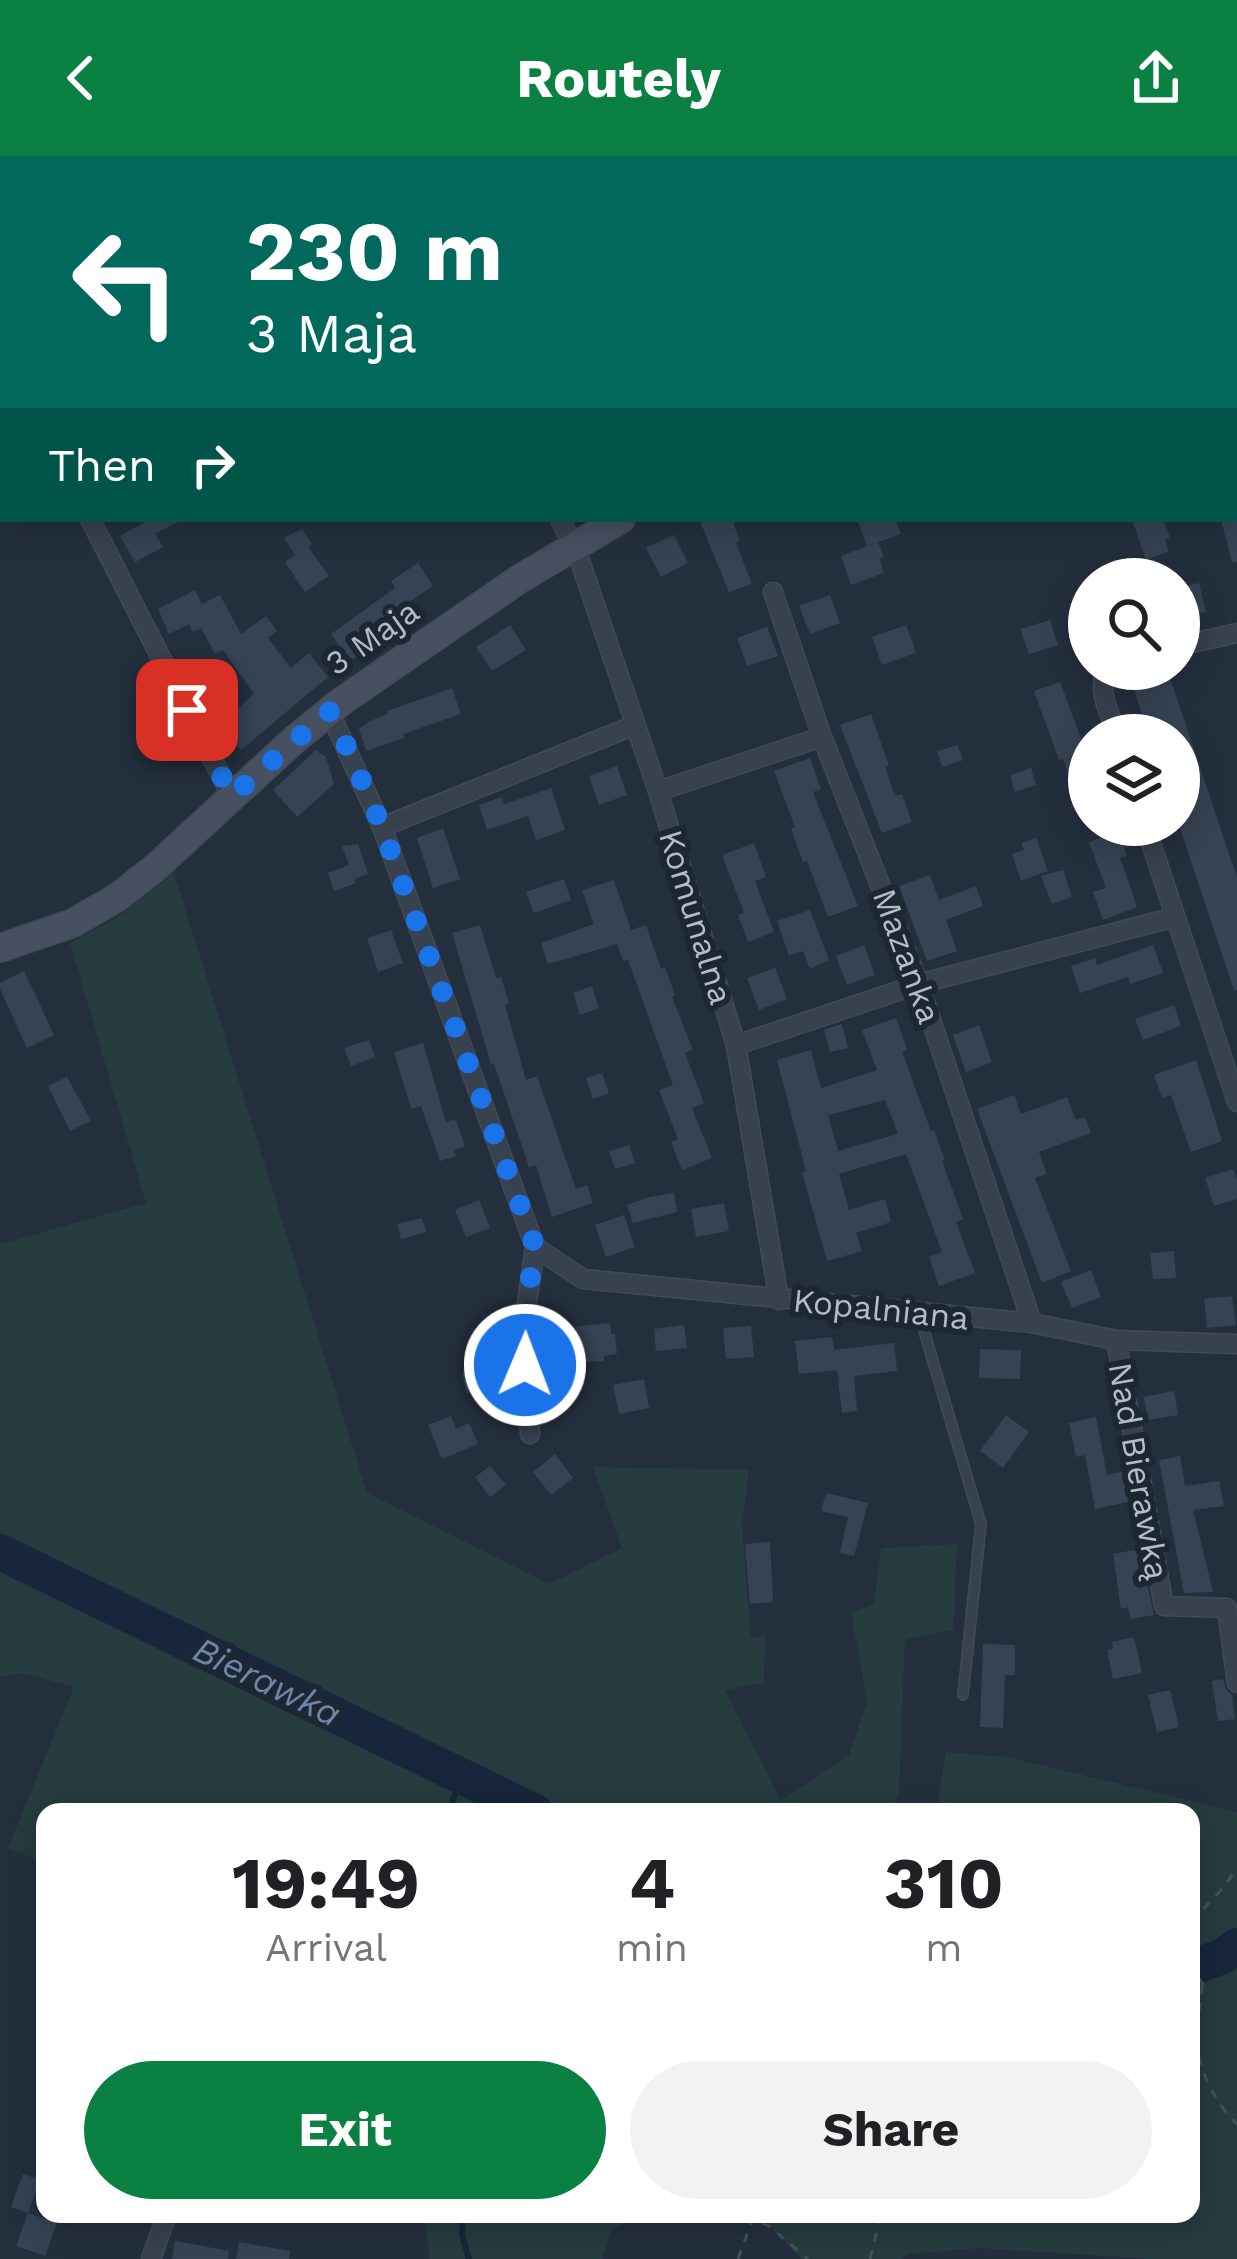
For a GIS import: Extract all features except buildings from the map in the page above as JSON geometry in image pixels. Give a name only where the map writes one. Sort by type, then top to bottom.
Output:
[{"type":"main road","name":"3 Maja","points":[[0,948],[97,911],[156,867],[329,711],[574,545],[616,522]]},
{"type":"street","points":[[92,522],[232,796]]},
{"type":"street","name":"Komunalna","points":[[562,522],[574,545],[658,791],[736,1046],[779,1300]]},
{"type":"street","name":"Mazanka","points":[[773,592],[822,736],[919,984],[1032,1323]]},
{"type":"street","points":[[1200,641],[1237,633]]},
{"type":"street","points":[[329,711],[382,827],[535,1246],[523,1330],[530,1434]]},
{"type":"street","points":[[382,827],[635,725]]},
{"type":"street","points":[[658,791],[822,736]]},
{"type":"street","points":[[1152,846],[1237,1102]]},
{"type":"street","points":[[736,1046],[919,984],[1175,917]]},
{"type":"street","name":"Kopalniana","points":[[535,1246],[583,1279],[1032,1323],[1116,1340],[1237,1344]]},
{"type":"street","name":"Nad Bierawką","points":[[1116,1340],[1164,1606],[1226,1608],[1237,1683]]},
{"type":"street","points":[[151,2259],[163,2223]]},
{"type":"lane","points":[[920,1314],[981,1524],[963,1695]]},
{"type":"path","points":[[1200,1912],[1237,1868]]},
{"type":"path","points":[[1200,1981],[1200,2013]]},
{"type":"path","points":[[1200,2059],[1202,2072],[1225,2113],[1237,2124]]},
{"type":"path","points":[[738,2259],[751,2223]]},
{"type":"path","points":[[762,2223],[808,2259]]},
{"type":"path","points":[[870,2259],[879,2223]]},
{"type":"green space","points":[[174,873],[367,1493],[549,1584],[622,1548],[593,1467],[749,1470],[742,1526],[751,1638],[765,1635],[764,1683],[725,1690],[781,1801],[849,1755],[867,1701],[851,1612],[874,1605],[881,1548],[957,1544],[953,1630],[905,1639],[896,1803],[36,1803],[36,1859],[8,1848],[74,1687],[24,1673],[0,1677],[0,1244],[146,1203],[70,943],[117,918]]},
{"type":"green space","points":[[946,1752],[1007,1757],[1199,1803],[938,1803]]},
{"type":"green space","points":[[1200,1803],[1237,1812],[1237,2259],[1152,2259],[980,2248],[908,2254],[901,2259],[802,2259],[767,2223],[1200,2223]]},
{"type":"green space","points":[[424,2223],[626,2223],[611,2230],[602,2259],[430,2259]]},
{"type":"waterway","name":"Bierawka","points":[[0,1552],[516,1803]]},
{"type":"waterway","points":[[452,1803],[461,1776]]},
{"type":"waterway","name":"Bierawka","points":[[1200,1965],[1237,1946]]},
{"type":"waterway","points":[[463,2223],[469,2259]]},
{"type":"route","points":[[187,710],[232,796],[329,711],[336,722],[382,827],[535,1246],[523,1330],[525,1365]]}]
